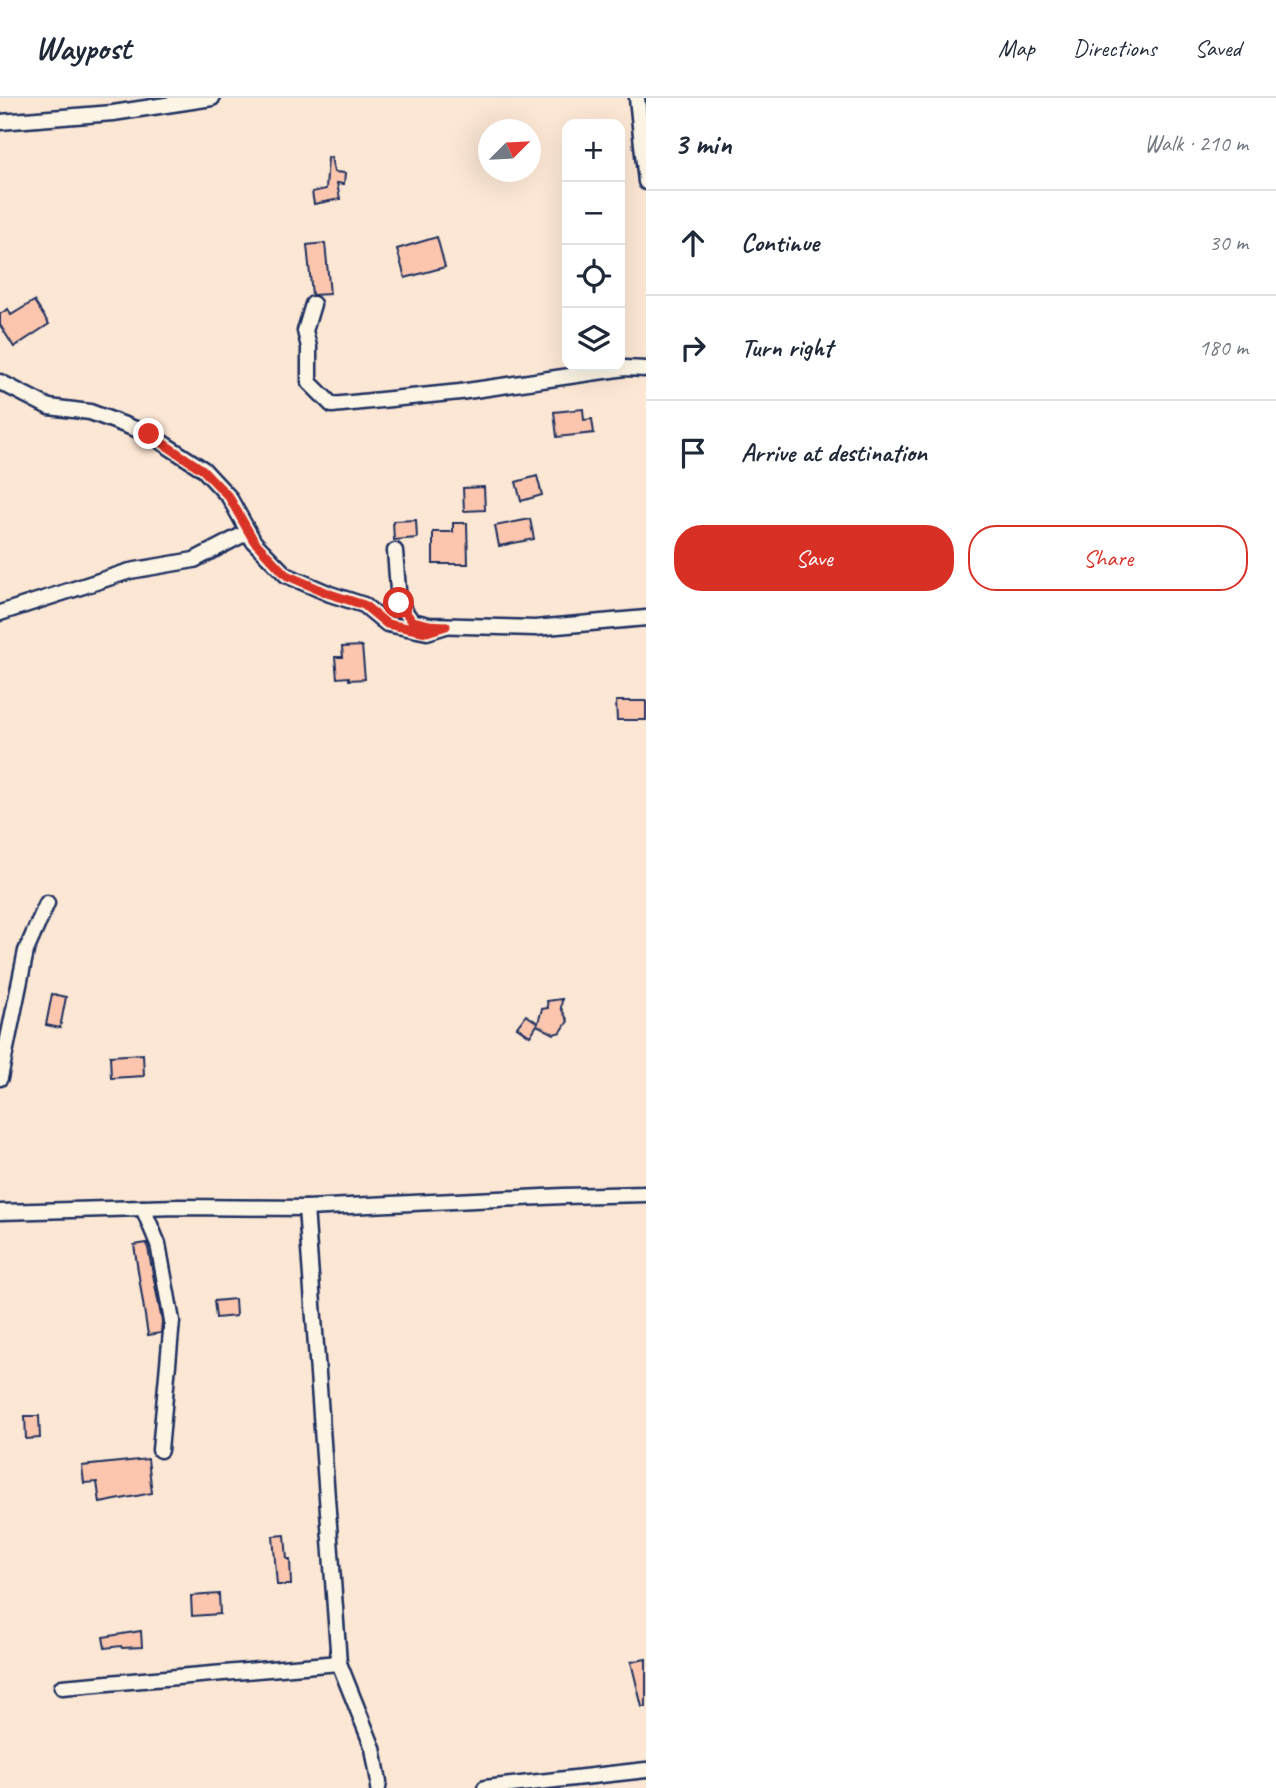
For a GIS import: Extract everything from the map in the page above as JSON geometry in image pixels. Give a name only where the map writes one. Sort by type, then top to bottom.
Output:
[{"type":"street","points":[[0,120],[113,113],[212,98]]},
{"type":"street","points":[[638,98],[646,182]]},
{"type":"street","points":[[313,304],[304,331],[309,347],[309,382],[332,405],[460,392],[625,368],[646,369]]},
{"type":"street","points":[[0,382],[49,407],[90,412],[149,434],[203,470],[229,497],[254,541],[286,575],[364,605],[387,624],[427,632],[446,626]]},
{"type":"street","points":[[0,613],[130,571],[194,560],[248,532]]},
{"type":"street","points":[[395,551],[399,603],[412,621],[446,626],[535,628],[646,618]]},
{"type":"street","points":[[0,1078],[26,951],[47,903]]},
{"type":"street","points":[[0,1212],[143,1208],[306,1208],[646,1194]]},
{"type":"street","points":[[143,1208],[158,1244],[172,1321],[160,1450]]},
{"type":"street","points":[[306,1208],[340,1663],[373,1748],[378,1788]]},
{"type":"street","points":[[62,1687],[340,1663]]},
{"type":"street","points":[[485,1788],[646,1770]]},
{"type":"building","points":[[331,157],[334,172],[345,173],[344,184],[337,183],[340,199],[314,204],[312,192],[326,189],[328,158]]},
{"type":"building","points":[[437,237],[445,267],[405,278],[397,249]]},
{"type":"building","points":[[325,243],[330,294],[312,295],[307,245]]},
{"type":"building","points":[[34,301],[49,324],[14,347],[0,325],[0,314],[8,309],[11,315]]},
{"type":"building","points":[[583,409],[584,420],[592,419],[594,433],[557,437],[554,412]]},
{"type":"building","points":[[537,476],[542,495],[521,501],[516,482]]},
{"type":"building","points":[[484,487],[485,510],[464,511],[463,488]]},
{"type":"building","points":[[530,519],[534,539],[499,546],[495,526]]},
{"type":"building","points":[[416,520],[417,538],[394,540],[393,521]]},
{"type":"building","points":[[453,523],[467,523],[468,564],[433,564],[433,532],[453,532]]},
{"type":"building","points":[[362,646],[365,679],[337,678],[335,657],[343,657],[342,647]]},
{"type":"building","points":[[616,701],[646,701],[646,720],[617,720]]},
{"type":"building","points":[[52,994],[66,997],[60,1028],[46,1025]]},
{"type":"building","points":[[562,999],[561,1008],[568,1021],[561,1032],[554,1034],[537,1025],[530,1036],[517,1027],[526,1015],[538,1023],[542,1009],[548,1008],[547,1001]]},
{"type":"building","points":[[143,1054],[144,1076],[111,1078],[110,1056]]},
{"type":"building","points":[[147,1243],[162,1321],[161,1333],[148,1335],[134,1245]]},
{"type":"building","points":[[235,1299],[236,1316],[216,1318],[214,1301]]},
{"type":"building","points":[[25,1416],[39,1416],[40,1438],[26,1439]]},
{"type":"building","points":[[148,1459],[152,1493],[100,1503],[97,1482],[84,1483],[82,1466]]},
{"type":"building","points":[[285,1535],[287,1559],[290,1559],[291,1585],[277,1585],[273,1536]]},
{"type":"building","points":[[219,1594],[220,1614],[192,1616],[191,1596]]},
{"type":"building","points":[[141,1631],[142,1647],[105,1648],[103,1637]]},
{"type":"building","points":[[646,1659],[646,1707],[642,1707],[631,1662]]},
{"type":"route","points":[[149,434],[203,470],[229,497],[254,541],[286,575],[364,605],[387,624],[427,632],[446,626],[412,621],[399,603]]}]
